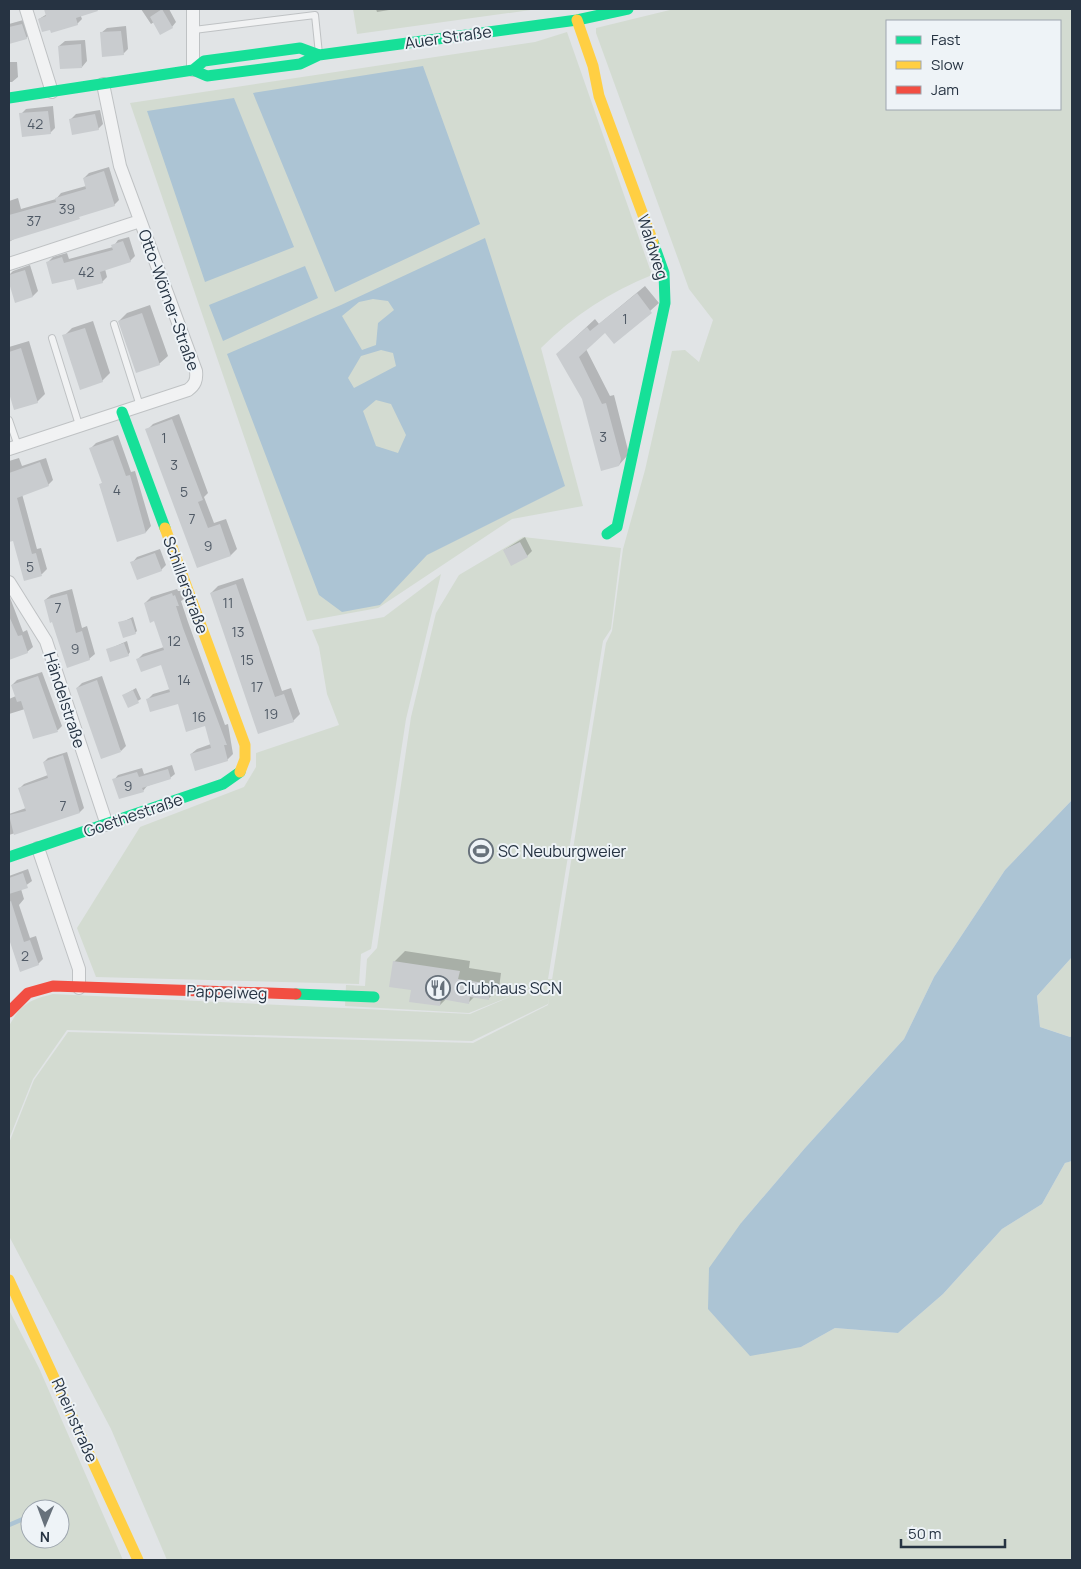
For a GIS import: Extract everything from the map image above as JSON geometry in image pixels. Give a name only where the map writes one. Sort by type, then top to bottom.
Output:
[{"type":"street","points":[[26,9],[52,92]]},
{"type":"street","points":[[193,9],[193,70]]},
{"type":"street","name":"Auer Straße","points":[[9,98],[193,70],[207,76],[215,76],[300,64],[319,55],[578,20],[628,9]]},
{"type":"street","name":"Waldweg","points":[[578,20],[593,66],[599,96],[664,273],[666,286],[665,303],[640,430],[617,527],[607,534]]},
{"type":"street","name":"Otto-Wörner-Straße","points":[[13,447],[188,390],[194,385],[196,379],[196,371],[120,166],[103,84]]},
{"type":"street","points":[[9,264],[140,221]]},
{"type":"street","name":"Schillerstraße","points":[[122,412],[245,745],[246,759]]},
{"type":"street","name":"Händelstraße","points":[[9,582],[46,641],[107,825]]},
{"type":"street","name":"Goethestraße","points":[[9,857],[223,784],[239,776],[246,759]]},
{"type":"street","points":[[38,848],[79,969],[79,988]]},
{"type":"street","name":"Pappelweg","points":[[9,1012],[28,993],[53,986],[374,997]]},
{"type":"street","name":"Rheinstraße","points":[[9,1280],[37,1337],[138,1560]]},
{"type":"lane","points":[[194,30],[315,15],[319,55]]},
{"type":"lane","points":[[114,324],[140,406]]},
{"type":"lane","points":[[52,338],[80,425]]},
{"type":"lane","points":[[9,420],[13,447]]},
{"type":"shaded area","points":[[353,9],[538,9],[357,34]]},
{"type":"shaded area","points":[[674,9],[1072,9],[1072,800],[1005,870],[934,977],[904,1039],[805,1148],[741,1223],[801,1347],[835,1328],[898,1333],[943,1294],[1002,1229],[1042,1204],[1065,1163],[1072,1161],[1072,1560],[167,1560],[111,1429],[9,1236],[9,1143],[34,1080],[68,1032],[473,1043],[548,1005],[606,643],[612,631],[623,549],[645,470],[672,351],[685,350],[699,362],[713,320],[689,289],[596,33],[596,28]]},
{"type":"shaded area","points":[[567,32],[652,275],[607,297],[579,315],[541,348],[583,506],[512,519],[378,608],[307,621],[130,103],[535,42]]},
{"type":"shaded area","name":"SC Neuburgweier","points":[[523,537],[621,548],[611,629],[603,641],[548,979],[552,979],[548,1004],[472,1041],[67,1030],[33,1079],[9,1139],[9,1026],[26,1004],[45,996],[53,994],[470,1014],[521,992],[469,1013],[345,1006],[346,985],[365,986],[367,959],[377,948],[411,717],[436,613],[459,575]]},
{"type":"shaded area","points":[[441,574],[406,719],[371,949],[361,954],[359,984],[96,977],[77,928],[140,827],[244,787],[256,767],[256,753],[339,725],[327,694],[319,647],[312,630],[384,617]]},
{"type":"shaded area","points":[[1072,957],[1072,1036],[1070,1037],[1040,1027],[1037,996]]},
{"type":"shaded area","points":[[9,1310],[39,1368],[123,1560],[9,1560]]},
{"type":"water","points":[[423,66],[480,224],[335,292],[253,93]]},
{"type":"water","points":[[234,98],[294,247],[205,282],[147,111]]},
{"type":"water","points":[[485,238],[565,486],[427,555],[380,605],[342,612],[319,595],[227,354],[341,305]],"holes":[[[373,299],[388,301],[394,310],[378,323],[376,345],[362,350],[342,316],[359,302]],[[381,350],[393,353],[396,366],[354,388],[348,378],[361,356]],[[376,400],[391,404],[406,435],[398,453],[376,446],[363,411]]]},
{"type":"water","points":[[305,266],[318,298],[223,341],[209,305]]},
{"type":"water","points":[[1072,800],[1072,957],[1037,996],[1040,1027],[1070,1037],[1072,1036],[1072,1161],[1065,1163],[1042,1204],[1002,1229],[943,1294],[898,1333],[835,1328],[801,1347],[750,1356],[708,1309],[709,1268],[741,1223],[805,1148],[904,1039],[934,977],[1005,870]]},
{"type":"building","points":[[44,9],[97,9],[98,11],[76,18],[78,25],[51,33],[50,30],[42,32],[38,19],[46,16]]},
{"type":"building","points":[[162,9],[173,28],[160,35],[150,17]]},
{"type":"building","points":[[22,24],[27,39],[9,44],[9,27]]},
{"type":"building","points":[[121,31],[124,55],[102,57],[100,32]]},
{"type":"building","points":[[81,44],[82,68],[60,69],[58,46]]},
{"type":"building","points":[[48,111],[51,134],[22,137],[19,113]]},
{"type":"building","points":[[95,114],[99,130],[72,135],[69,119]]},
{"type":"building","points":[[104,171],[115,206],[9,241],[9,215],[56,202],[55,198],[86,189],[83,178]]},
{"type":"building","points":[[123,241],[131,262],[100,272],[103,283],[77,290],[74,279],[52,284],[46,262],[62,257],[64,263],[113,250],[111,245]]},
{"type":"building","points":[[25,270],[33,297],[15,303],[9,283],[9,275]]},
{"type":"building","points":[[637,293],[652,313],[614,344],[605,333],[579,357],[602,404],[606,403],[621,459],[619,466],[601,471],[582,399],[556,354],[587,327],[590,331]]},
{"type":"building","points":[[142,313],[160,365],[136,373],[118,321]]},
{"type":"building","points":[[85,328],[103,382],[80,390],[62,335]]},
{"type":"building","points":[[21,348],[38,403],[14,410],[9,393],[9,352]]},
{"type":"building","points":[[172,419],[203,500],[198,502],[208,528],[220,524],[231,556],[197,568],[145,429]]},
{"type":"building","points":[[113,440],[126,476],[130,475],[146,533],[117,542],[99,484],[102,483],[89,448]]},
{"type":"building","points":[[40,462],[49,486],[17,498],[32,554],[36,553],[42,576],[24,581],[13,541],[9,542],[9,473]]},
{"type":"building","points":[[520,542],[528,557],[511,566],[503,550]]},
{"type":"building","points":[[155,553],[162,571],[137,580],[130,562]]},
{"type":"building","points":[[236,584],[275,697],[284,694],[294,722],[258,734],[210,593]]},
{"type":"building","points":[[172,593],[173,596],[175,595],[179,606],[176,606],[183,628],[227,745],[224,745],[228,761],[195,771],[190,754],[211,748],[205,726],[186,732],[178,704],[150,712],[146,699],[170,692],[161,665],[141,672],[136,659],[164,650],[154,621],[150,623],[144,603]]},
{"type":"building","points":[[67,594],[76,633],[82,631],[90,660],[67,668],[52,622],[50,623],[44,600]]},
{"type":"building","points":[[9,616],[18,636],[22,635],[28,653],[9,660]]},
{"type":"building","points":[[131,619],[136,634],[123,638],[118,622]]},
{"type":"building","points":[[124,643],[129,656],[110,662],[106,649]]},
{"type":"building","points":[[38,676],[58,732],[33,739],[21,701],[17,702],[11,685]]},
{"type":"building","points":[[97,680],[121,752],[101,759],[76,688]]},
{"type":"building","points":[[133,690],[139,703],[128,708],[122,695]]},
{"type":"building","points":[[63,755],[80,813],[14,835],[9,815],[26,811],[18,788],[48,778],[43,762]]},
{"type":"building","points":[[168,769],[171,779],[142,788],[144,792],[119,799],[112,779],[137,772],[139,777]]},
{"type":"building","points":[[23,873],[28,888],[9,894],[9,878]]},
{"type":"building","points":[[11,901],[24,942],[30,940],[39,965],[20,972],[9,939],[9,902]]},
{"type":"building","points":[[393,961],[460,971],[458,979],[491,984],[489,1000],[470,997],[469,1004],[441,999],[440,1006],[409,1002],[411,990],[389,987]]},
{"type":"waterway","points":[[9,1525],[20,1520]]},
{"type":"traffic: fast","points":[[193,70],[207,76],[300,64],[319,55],[577,20],[628,9]]},
{"type":"traffic: fast","points":[[9,98],[193,70],[204,61],[300,48],[319,55]]},
{"type":"traffic: fast","points":[[607,534],[617,527],[665,303],[664,273],[653,242]]},
{"type":"traffic: fast","points":[[122,412],[165,528]]},
{"type":"traffic: fast","points":[[9,857],[223,784],[240,772]]},
{"type":"traffic: fast","points":[[296,994],[374,997]]},
{"type":"traffic: slow","points":[[577,20],[593,66],[599,96],[653,242]]},
{"type":"traffic: slow","points":[[165,528],[245,745],[245,759],[240,772]]},
{"type":"traffic: slow","points":[[9,1280],[138,1560]]},
{"type":"traffic: jam","points":[[9,1012],[28,993],[53,986],[296,994]]},
{"type":"place","name":"SC Neuburgweier","points":[[481,851]]},
{"type":"place","name":"Clubhaus SCN","points":[[438,988]]}]
